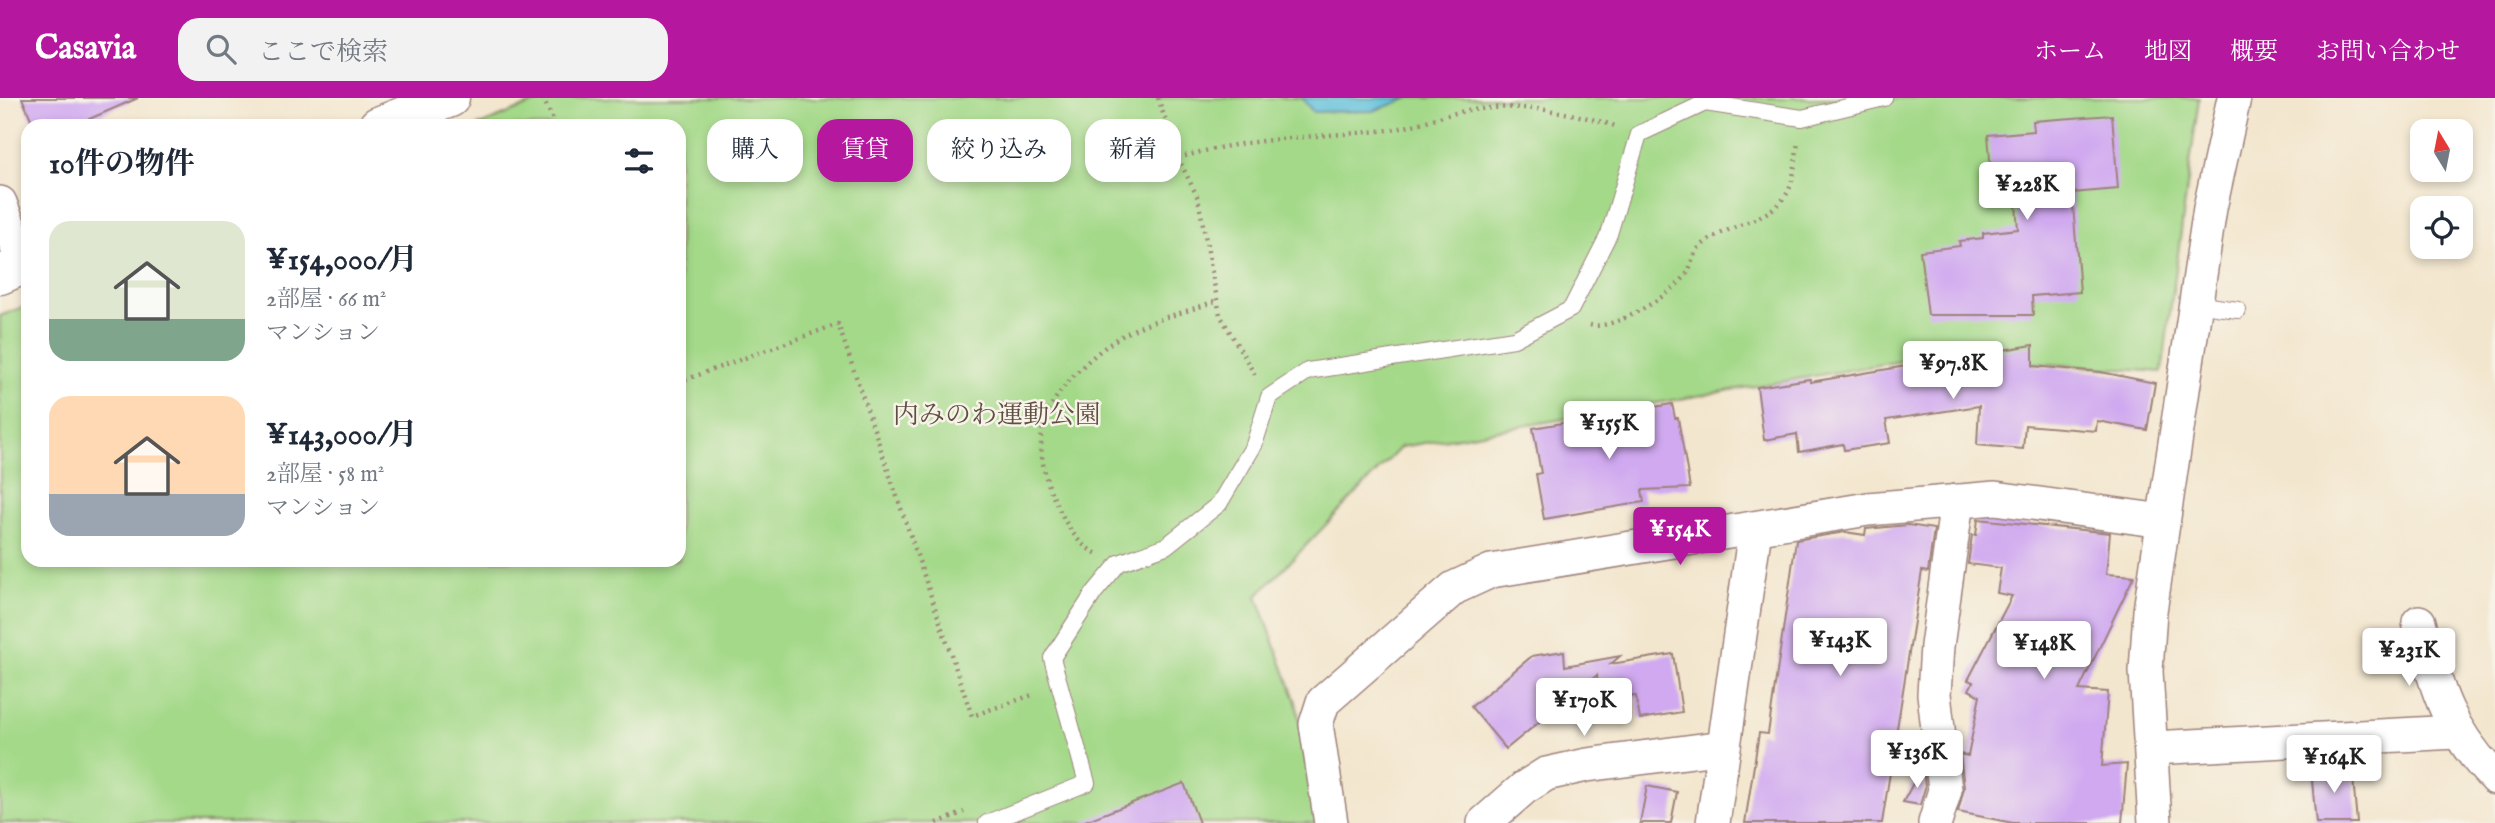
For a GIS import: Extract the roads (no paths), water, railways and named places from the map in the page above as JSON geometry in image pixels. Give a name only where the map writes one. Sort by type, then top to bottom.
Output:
[{"type":"street","points":[[396,119],[450,98]]},
{"type":"street","points":[[2155,823],[2146,671],[2150,611],[2214,187],[2234,98]]},
{"type":"street","points":[[0,203],[17,268]]},
{"type":"street","points":[[1331,823],[1316,724],[1323,702],[1454,588],[1491,571],[1606,550],[1755,530],[1868,509],[1995,498],[2163,521]]},
{"type":"street","points":[[1935,823],[1945,790],[1934,694],[1937,646],[1957,501]]},
{"type":"street","points":[[1713,823],[1755,530]]},
{"type":"street","points":[[2419,622],[2439,695],[2456,732],[2495,778]]},
{"type":"street","points":[[2152,748],[2456,732]]},
{"type":"street","points":[[1483,823],[1524,788],[1546,774],[1587,765],[1724,747]]},
{"type":"lane","points":[[987,823],[1087,782],[1052,658],[1094,593],[1119,563],[1166,546],[1219,504],[1254,445],[1269,397],[1308,371],[1514,339],[1571,309],[1609,234],[1639,134],[1705,103],[1802,118],[1884,98]]},
{"type":"lane","points":[[2195,304],[2238,310]]},
{"type":"water","points":[[1302,98],[1410,98],[1373,111],[1313,112]]},
{"type":"park label","name":"内みのわ運動公園","points":[[997,414]]}]
